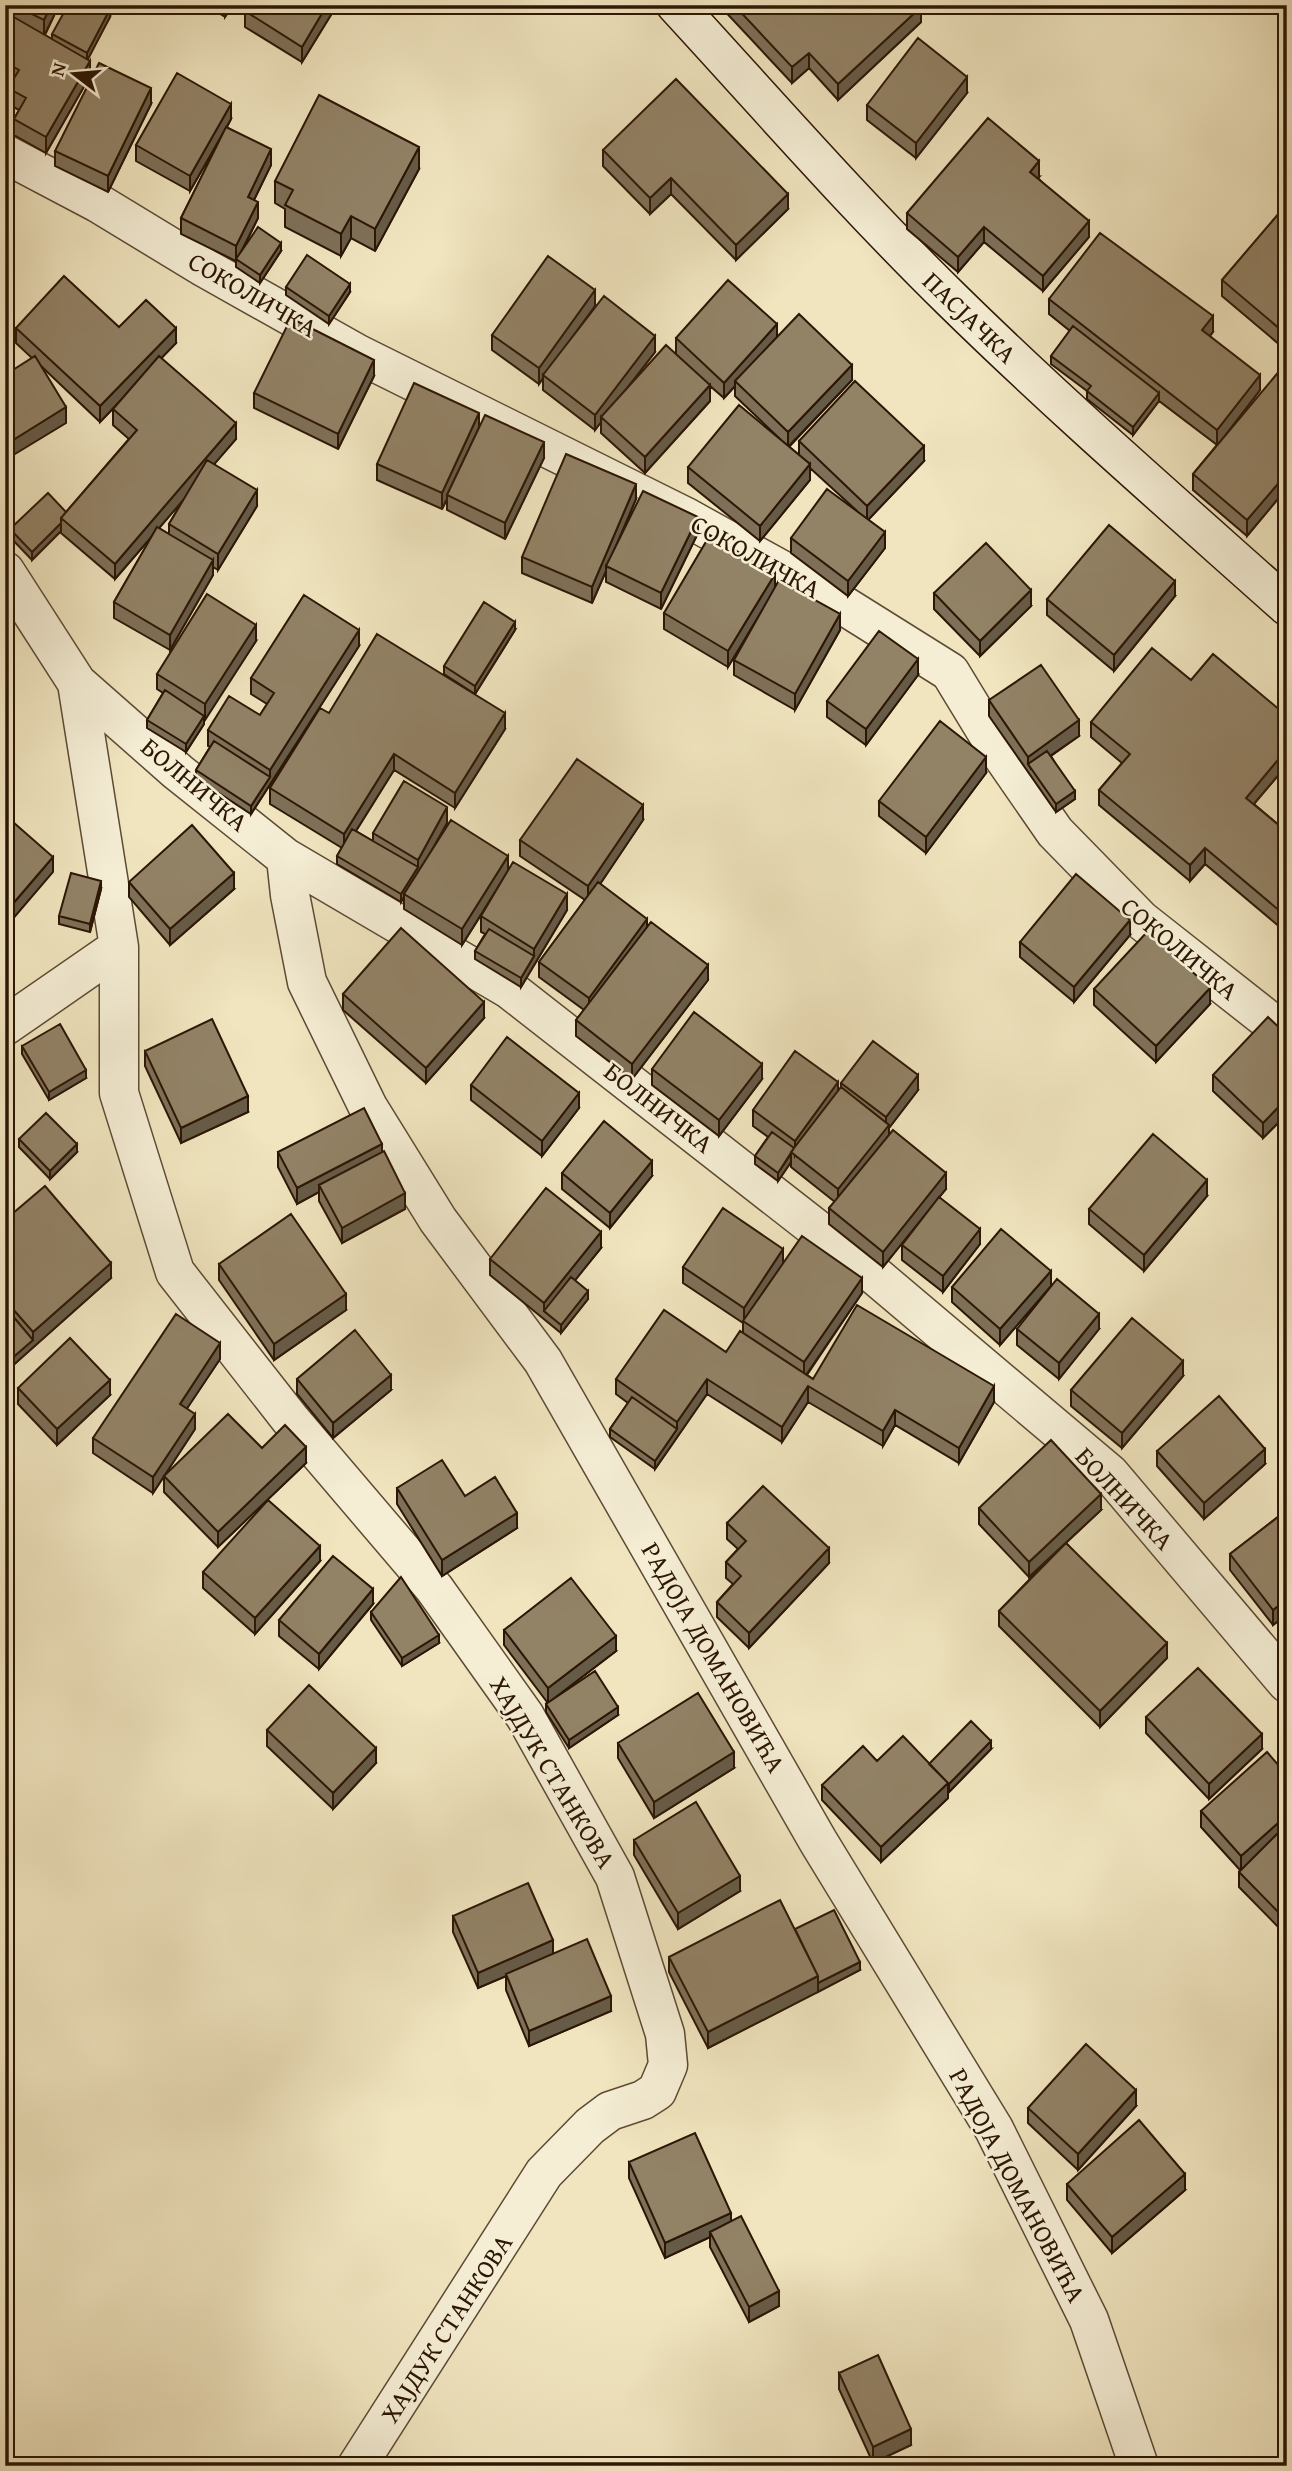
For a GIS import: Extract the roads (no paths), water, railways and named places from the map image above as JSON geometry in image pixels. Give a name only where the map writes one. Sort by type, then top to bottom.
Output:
[{"type":"street","name":"ПАСЈАЧКА","points":[[676,5],[876,223],[950,298],[1040,385],[1287,606]]},
{"type":"street","name":"СОКОЛИЧКА","points":[[5,154],[98,203],[205,268],[358,354],[708,529],[827,595],[950,672],[992,741],[1055,832],[1141,920],[1287,1035]]},
{"type":"street","name":"БОЛНИЧКА","points":[[5,571],[77,683],[177,772],[286,858],[509,989],[875,1276],[1110,1474],[1287,1683]]},
{"type":"street","name":"ХАЈДУК СТАНКОВА","points":[[77,683],[119,947],[119,1093],[175,1272],[290,1419],[433,1588],[525,1716],[615,1877],[665,2034],[668,2065],[657,2091],[643,2100],[610,2111],[590,2126],[544,2173],[358,2466]]},
{"type":"street","name":"РАДОЈА ДОМАНОВИЋА","points":[[286,858],[290,895],[307,982],[368,1107],[438,1220],[543,1361],[818,1841],[994,2129],[1089,2320],[1139,2466]]},
{"type":"street","points":[[5,1026],[119,947]]}]
